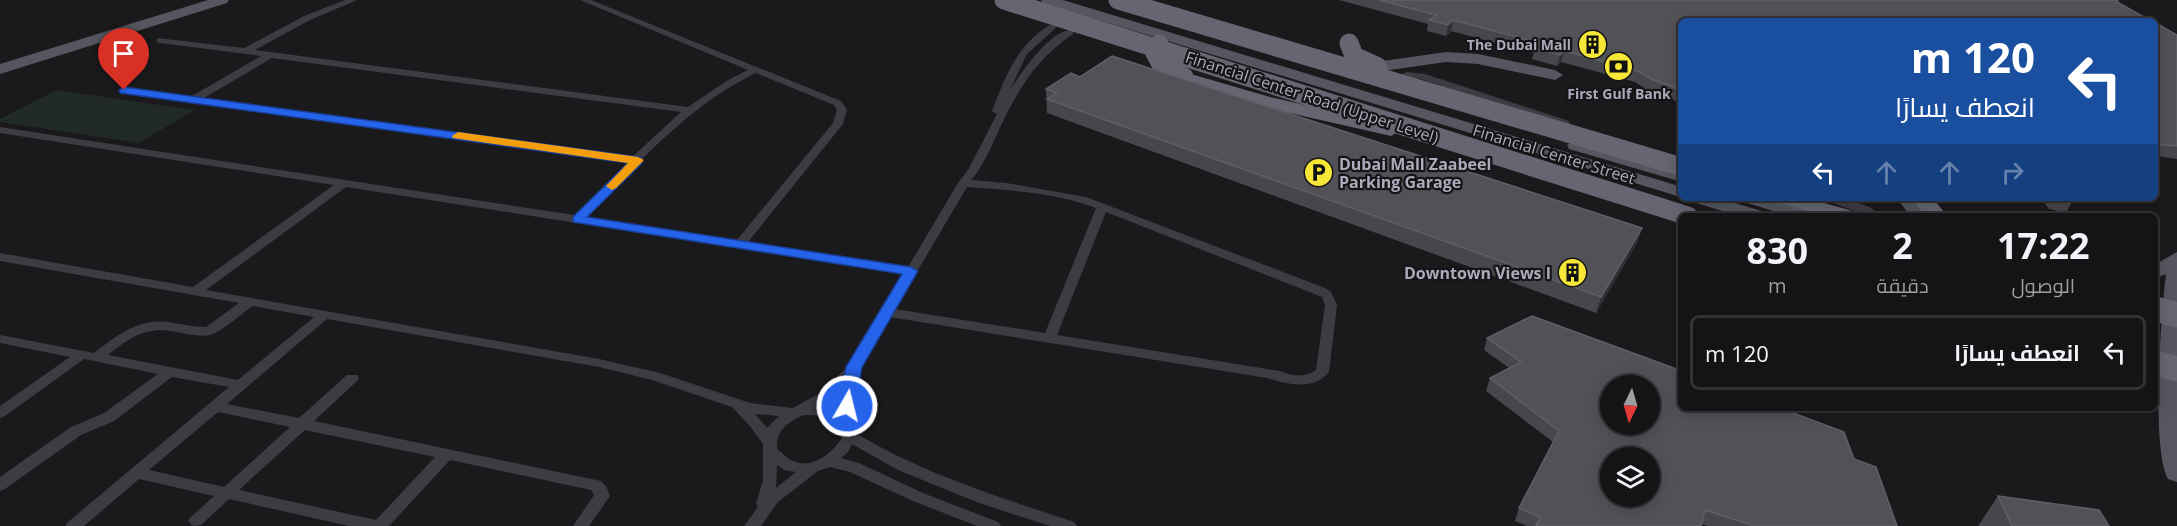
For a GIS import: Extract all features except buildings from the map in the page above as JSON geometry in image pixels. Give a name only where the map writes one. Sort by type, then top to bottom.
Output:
[{"type":"highway","name":"Financial Center Road (Upper Level)","points":[[1004,0],[1678,213]]},
{"type":"highway","name":"Financial Center Road (Upper Level)","points":[[1099,5],[1678,166]]},
{"type":"highway","points":[[1155,38],[1157,60],[1177,75],[1266,102],[1491,154]]},
{"type":"highway","points":[[1349,43],[1354,56],[1371,65],[1576,128],[1678,166]]},
{"type":"highway","points":[[1794,201],[1835,213]]},
{"type":"highway","points":[[2158,301],[2169,336]]},
{"type":"main road","points":[[0,59],[196,0]]},
{"type":"main road","points":[[0,69],[222,0]]},
{"type":"main road","points":[[1031,0],[1048,7],[1054,26],[1099,5],[1270,58],[1297,62]]},
{"type":"main road","name":"Financial Center Street","points":[[1048,0],[1099,5],[1164,21],[1678,176]]},
{"type":"main road","points":[[1136,0],[1139,7],[1164,21]]},
{"type":"main road","points":[[1070,32],[1099,5]]},
{"type":"main road","name":"Financial Center Street","points":[[1099,5],[1155,38],[1678,192]]},
{"type":"main road","points":[[1070,32],[1116,28],[1155,38]]},
{"type":"main road","points":[[1317,68],[1366,69],[1446,57],[1478,59],[1555,75]]},
{"type":"main road","points":[[1709,201],[1748,213]]},
{"type":"main road","points":[[1760,201],[1800,213]]},
{"type":"main road","points":[[2158,271],[2177,258]]},
{"type":"main road","points":[[2177,258],[2169,336],[2177,473]]},
{"type":"main road","points":[[2158,388],[2173,416]]},
{"type":"street","points":[[246,51],[307,18],[353,0]]},
{"type":"street","points":[[584,0],[831,98],[842,110],[842,117],[739,245]]},
{"type":"street","points":[[965,180],[966,172],[995,116],[1018,57],[1035,39],[1054,26]]},
{"type":"street","points":[[762,510],[770,480],[769,446],[775,426],[833,390],[854,367],[965,180],[973,172],[1022,76],[1043,52],[1070,32]]},
{"type":"street","points":[[160,40],[689,110]]},
{"type":"street","points":[[194,100],[271,54]]},
{"type":"street","points":[[578,219],[689,110],[724,84],[757,69]]},
{"type":"street","points":[[1432,102],[1402,89],[1398,86],[1397,79],[1407,75],[1422,76],[1620,141],[1678,156]]},
{"type":"street","points":[[124,90],[638,160]]},
{"type":"street","points":[[0,130],[911,271]]},
{"type":"street","points":[[887,312],[1297,381],[1307,380],[1322,372],[1329,309],[1323,299],[1306,286],[1103,206],[1071,196],[965,180]]},
{"type":"street","points":[[196,291],[344,183]]},
{"type":"street","points":[[1839,201],[1870,213]]},
{"type":"street","points":[[1049,339],[1103,206]]},
{"type":"street","points":[[0,257],[599,363],[655,376],[736,405],[799,412],[830,410],[848,420]]},
{"type":"street","points":[[96,357],[138,329],[152,324],[201,332],[209,331],[251,301]]},
{"type":"street","points":[[73,526],[325,314]]},
{"type":"street","points":[[0,339],[240,385]]},
{"type":"street","points":[[0,413],[81,355]]},
{"type":"street","points":[[752,526],[762,510],[785,486],[848,446],[852,437],[848,420],[848,393],[854,367]]},
{"type":"street","points":[[0,485],[76,431],[109,417],[169,372]]},
{"type":"street","points":[[196,521],[352,378]]},
{"type":"street","points":[[736,405],[754,421],[776,459],[787,465],[822,464],[854,467],[918,497],[993,526]]},
{"type":"street","points":[[215,406],[596,485],[601,490],[602,496],[581,526]]},
{"type":"street","points":[[852,437],[924,476],[973,495],[1069,526]]},
{"type":"street","points":[[136,473],[378,526],[447,454]]},
{"type":"shaded area","points":[[57,90],[195,110],[139,143],[0,122],[0,119]]},
{"type":"slow traffic","points":[[458,136],[638,160],[612,186]]},
{"type":"place","name":"The Dubai Mall","points":[[1592,45]]},
{"type":"place","name":"First Gulf Bank","points":[[1619,67]]},
{"type":"place","name":"Dubai Mall Zaabeel Parking Garage","points":[[1318,173]]},
{"type":"place","name":"Downtown Views I","points":[[1572,273]]},
{"type":"route","points":[[124,90],[638,160],[578,219],[911,271],[854,367],[847,406]]}]
